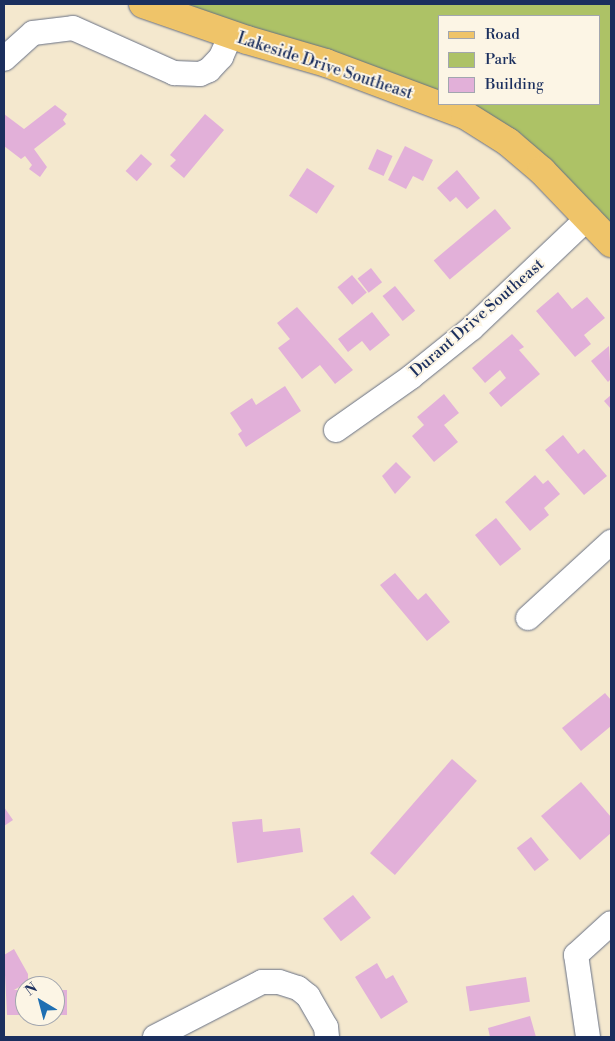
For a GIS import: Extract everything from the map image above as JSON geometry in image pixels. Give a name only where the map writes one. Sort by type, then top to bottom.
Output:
[{"type":"main road","name":"Lakeside Drive Southeast","points":[[143,4],[231,34],[326,63],[438,105]]},
{"type":"main road","name":"Lakeside Drive Southeast","points":[[438,105],[465,115],[508,142],[589,217],[611,242]]},
{"type":"street","points":[[4,59],[33,33],[73,28],[174,73],[200,74],[210,70],[222,57],[231,34]]},
{"type":"street","name":"Durant Drive Southeast","points":[[336,430],[411,377],[472,328],[589,217]]},
{"type":"street","points":[[528,618],[611,542]]},
{"type":"street","points":[[588,1037],[576,955],[611,923]]},
{"type":"street","points":[[155,1037],[262,982],[279,982],[298,988],[308,996],[326,1027],[327,1037]]},
{"type":"green space","points":[[184,4],[611,4],[611,227],[521,134],[475,105],[600,105],[600,15],[438,15],[438,92]]},
{"type":"building","points":[[55,105],[67,114],[63,120],[66,124],[34,149],[47,167],[40,177],[29,169],[32,165],[25,156],[21,159],[4,146],[4,114],[24,129]]},
{"type":"building","points":[[205,114],[224,130],[184,178],[170,166],[176,160],[170,155]]},
{"type":"building","points":[[405,146],[433,160],[423,181],[413,176],[406,189],[388,180]]},
{"type":"building","points":[[377,149],[393,156],[384,176],[368,169]]},
{"type":"building","points":[[141,154],[152,164],[137,181],[126,171]]},
{"type":"building","points":[[307,168],[335,186],[317,214],[289,196]]},
{"type":"building","points":[[457,170],[480,198],[467,209],[456,197],[450,202],[437,188]]},
{"type":"building","points":[[495,209],[511,228],[450,280],[434,260]]},
{"type":"building","points":[[371,268],[382,282],[369,293],[358,278]]},
{"type":"building","points":[[352,275],[367,293],[352,305],[337,287]]},
{"type":"building","points":[[395,286],[415,311],[403,321],[383,296]]},
{"type":"building","points":[[558,292],[572,309],[587,297],[605,318],[584,335],[591,344],[575,357],[536,311]]},
{"type":"building","points":[[297,307],[353,370],[335,384],[320,365],[302,379],[278,348],[290,339],[277,323]]},
{"type":"building","points":[[372,312],[390,335],[370,351],[362,341],[348,352],[338,339]]},
{"type":"building","points":[[512,334],[524,347],[519,350],[540,374],[501,407],[489,393],[506,378],[500,370],[485,383],[472,368]]},
{"type":"building","points":[[609,346],[611,379],[608,382],[591,361]]},
{"type":"building","points":[[285,386],[301,411],[246,447],[238,434],[242,431],[230,413],[252,398],[256,405]]},
{"type":"building","points":[[444,394],[459,413],[444,425],[458,442],[434,462],[412,436],[424,425],[417,417]]},
{"type":"building","points":[[611,395],[611,409],[604,401]]},
{"type":"building","points":[[563,435],[578,454],[584,449],[607,476],[584,495],[545,450]]},
{"type":"building","points":[[396,462],[411,477],[395,494],[382,476]]},
{"type":"building","points":[[535,475],[543,484],[548,480],[560,494],[544,508],[549,515],[530,531],[505,502]]},
{"type":"building","points":[[496,518],[521,549],[500,566],[475,535]]},
{"type":"building","points":[[395,573],[418,600],[426,593],[450,622],[427,641],[380,585]]},
{"type":"building","points":[[605,693],[611,700],[611,726],[581,751],[562,728]]},
{"type":"building","points":[[452,759],[477,781],[395,875],[370,853]]},
{"type":"building","points":[[581,782],[611,817],[611,833],[580,860],[541,816]]},
{"type":"building","points":[[4,807],[13,820],[4,826]]},
{"type":"building","points":[[262,819],[263,832],[300,828],[303,852],[237,863],[232,822]]},
{"type":"building","points":[[531,837],[549,860],[535,871],[517,848]]},
{"type":"building","points":[[353,895],[371,918],[341,941],[323,918]]},
{"type":"building","points":[[14,949],[28,974],[28,976],[15,976],[15,1015],[7,1015],[4,955]]},
{"type":"building","points":[[377,963],[386,979],[393,975],[408,1002],[381,1019],[355,977]]},
{"type":"building","points":[[526,977],[530,1002],[470,1011],[466,987]]},
{"type":"building","points":[[65,990],[67,990],[67,1015],[65,1015]]},
{"type":"building","points":[[530,1016],[536,1037],[490,1037],[488,1028]]}]
